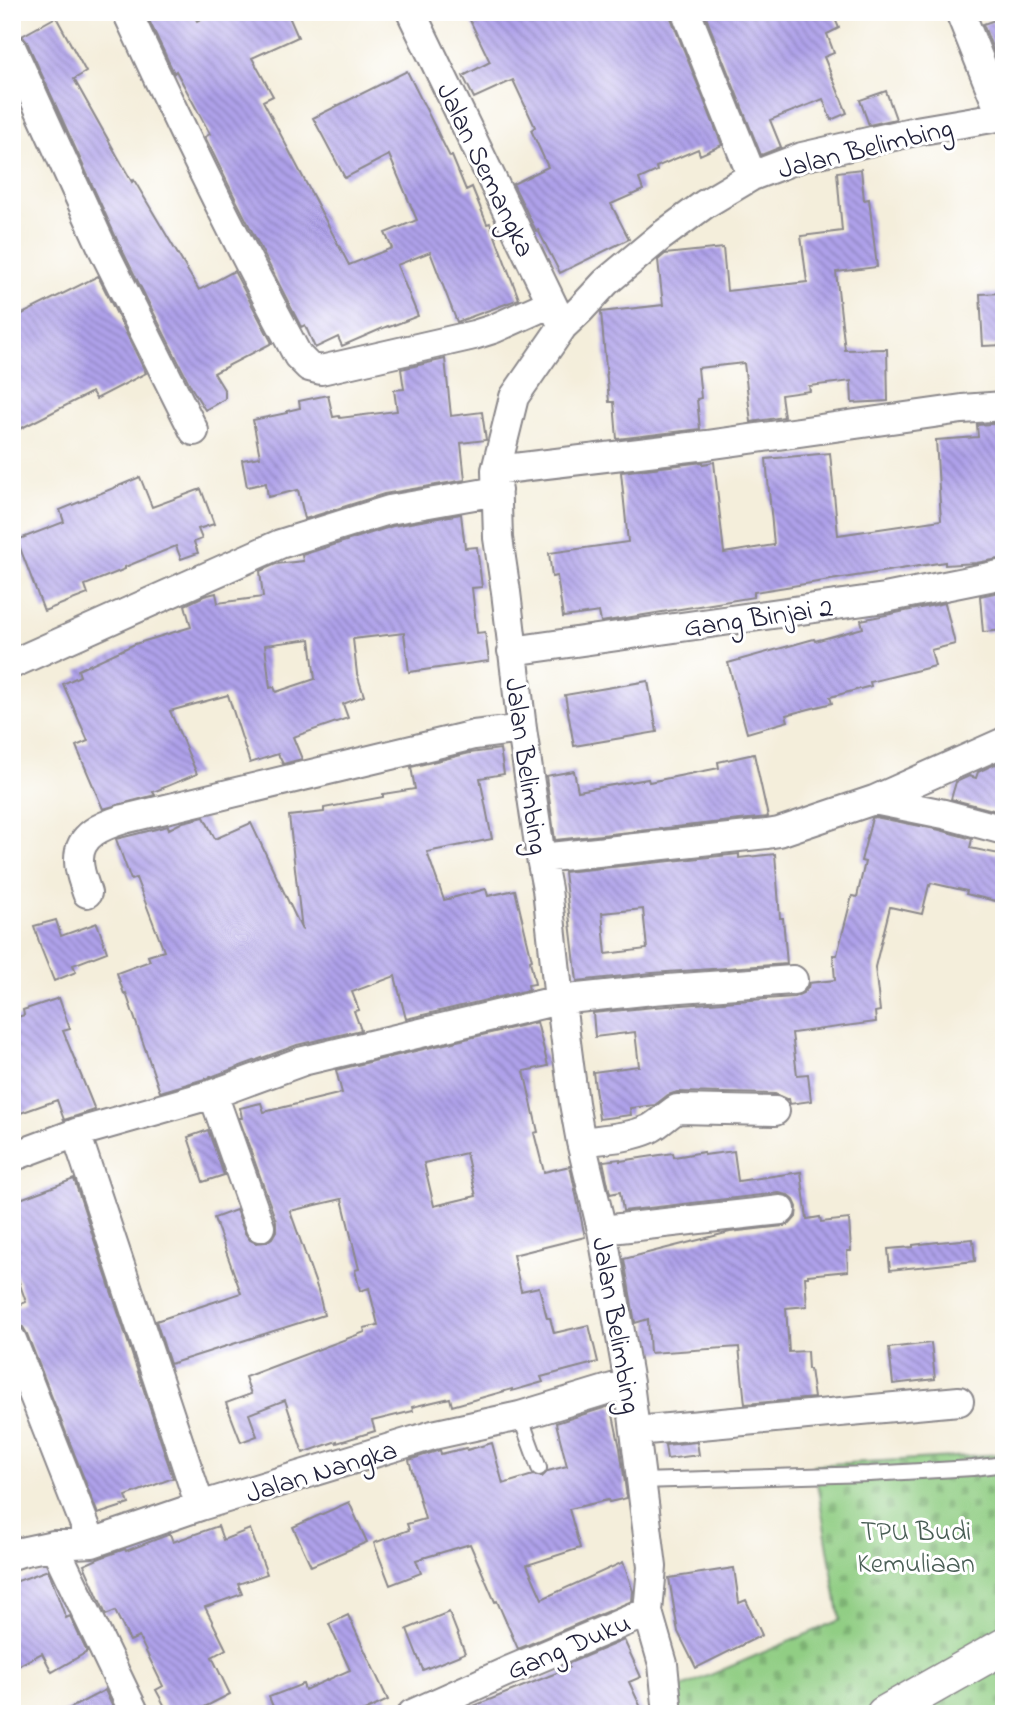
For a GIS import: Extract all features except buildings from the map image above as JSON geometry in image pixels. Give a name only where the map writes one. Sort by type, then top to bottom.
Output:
[{"type":"street","points":[[127,12],[245,258],[298,356],[309,367],[321,370],[557,314]]},
{"type":"street","name":"Jalan Semangka","points":[[411,12],[557,314]]},
{"type":"street","points":[[686,12],[752,176]]},
{"type":"street","points":[[960,12],[1003,116]]},
{"type":"street","points":[[12,49],[103,249],[194,431]]},
{"type":"street","name":"Jalan Belimbing","points":[[668,1714],[663,1664],[648,1612],[652,1567],[636,1431],[602,1230],[574,1103],[498,538],[497,480],[514,397],[557,314],[580,310],[606,282],[660,237],[705,204],[752,176],[802,157],[916,131],[1003,116]]},
{"type":"street","points":[[12,664],[280,544],[497,480],[707,445],[962,409],[1004,406]]},
{"type":"street","name":"Gang Binjai 2","points":[[512,651],[885,598],[1004,574]]},
{"type":"street","points":[[87,893],[79,860],[80,850],[87,838],[99,827],[474,735],[522,729]]},
{"type":"street","points":[[541,858],[768,834],[874,800],[1004,742]]},
{"type":"street","points":[[874,800],[1004,830]]},
{"type":"street","points":[[12,1157],[76,1133],[214,1094],[303,1061],[559,1000],[793,980]]},
{"type":"street","points":[[214,1094],[260,1227]]},
{"type":"street","points":[[581,1142],[640,1133],[677,1109],[775,1111]]},
{"type":"street","points":[[76,1133],[200,1506]]},
{"type":"street","points":[[602,1230],[781,1210]]},
{"type":"street","points":[[12,1340],[92,1542]]},
{"type":"street","name":"Jalan Nangka","points":[[12,1555],[54,1545],[92,1542],[433,1435],[520,1416],[629,1383]]},
{"type":"street","points":[[636,1431],[959,1401]]},
{"type":"street","points":[[54,1545],[135,1714]]},
{"type":"street","name":"Gang Duku","points":[[412,1714],[648,1612]]},
{"type":"street","points":[[884,1714],[1004,1646]]},
{"type":"lane","points":[[520,1416],[539,1468]]},
{"type":"lane","points":[[641,1481],[869,1474],[1004,1464]]},
{"type":"green space","name":"TPU Budi Kemuliaan","points":[[1004,1454],[1004,1714],[674,1714],[670,1692],[840,1620],[814,1465]]}]
